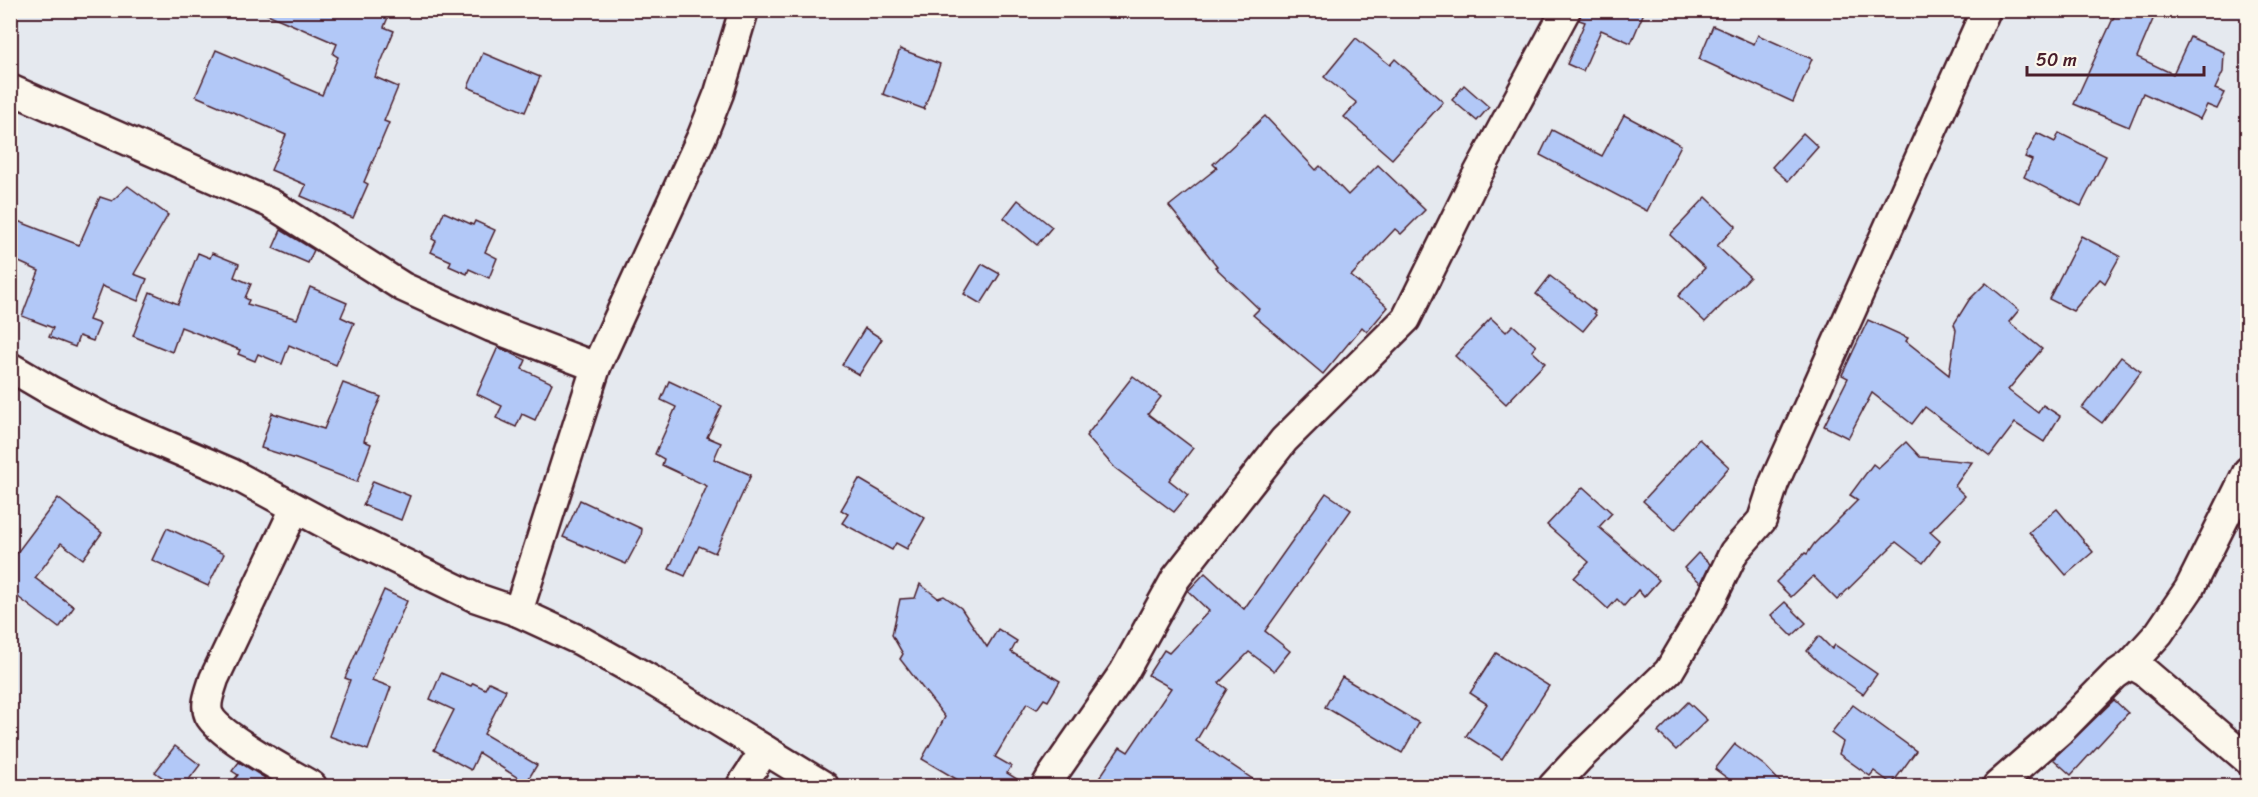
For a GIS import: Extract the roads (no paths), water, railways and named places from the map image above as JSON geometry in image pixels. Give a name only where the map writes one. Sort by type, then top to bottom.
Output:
[{"type":"street","points":[[518,612],[596,367],[702,136],[719,93],[744,10]]},
{"type":"street","points":[[1046,786],[1124,672],[1176,578],[1284,440],[1406,319],[1474,182],[1566,10]]},
{"type":"street","points":[[1552,786],[1669,671],[1711,600],[1734,552],[1762,520],[1781,468],[1986,10]]},
{"type":"street","points":[[10,89],[270,203],[403,287],[491,327],[596,367]]},
{"type":"street","points":[[10,367],[108,420],[231,473],[295,508],[474,597],[518,612],[581,641],[651,680],[824,786]]},
{"type":"street","points":[[1997,786],[2061,730],[2110,680],[2131,664],[2158,633],[2189,590],[2247,471]]},
{"type":"street","points":[[295,508],[214,679],[207,705],[210,716],[230,736],[312,786]]},
{"type":"street","points":[[2131,664],[2145,672],[2247,760]]},
{"type":"street","points":[[741,786],[765,750]]}]
